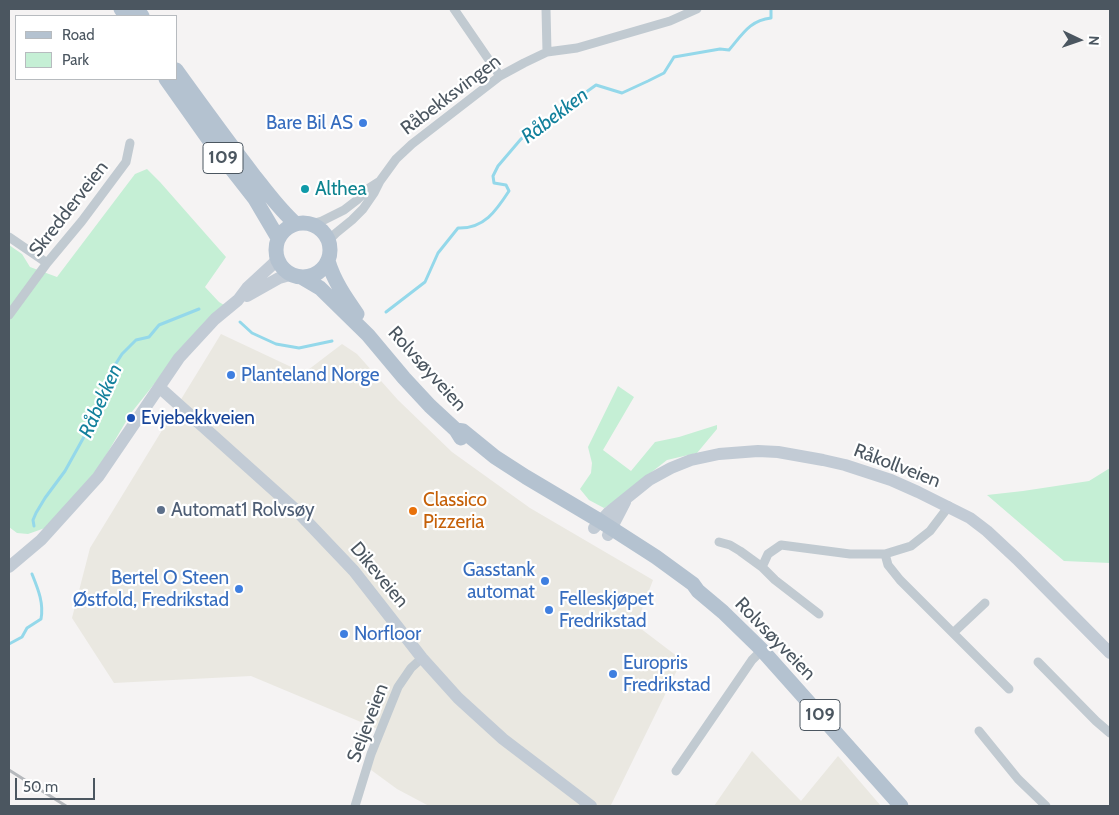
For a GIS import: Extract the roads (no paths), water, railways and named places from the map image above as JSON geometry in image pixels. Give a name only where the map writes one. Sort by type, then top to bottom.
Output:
[{"type":"main road","name":"109","points":[[178,73],[227,142],[296,224]]},
{"type":"main road","name":"109","points":[[167,80],[212,144],[255,199],[278,238]]},
{"type":"main road","points":[[277,258],[278,238],[286,229],[296,224],[311,224],[322,230],[329,240]]},
{"type":"main road","name":"109","points":[[328,261],[331,251],[329,240]]},
{"type":"main road","name":"109","points":[[277,258],[282,268],[297,276]]},
{"type":"main road","points":[[297,276],[314,276],[322,270],[328,261]]},
{"type":"main road","name":"Rolvsøyveien","points":[[328,261],[344,296],[360,318],[368,335]]},
{"type":"main road","name":"Rolvsøyveien","points":[[297,276],[320,288],[368,335],[409,384],[456,430],[459,437],[523,483],[603,528],[688,587],[698,591],[723,612],[762,650],[901,806]]},
{"type":"street","points":[[454,9],[500,76]]},
{"type":"street","points":[[546,9],[547,52]]},
{"type":"street","name":"Råbekksvingen","points":[[329,240],[362,209],[396,159],[412,144],[500,76],[547,52],[577,48],[670,21],[697,9]]},
{"type":"street","name":"Skredderveien","points":[[9,315],[126,162],[130,143]]},
{"type":"street","name":"Råbekksvingen","points":[[311,224],[322,221],[344,210],[380,181]]},
{"type":"street","points":[[9,237],[47,263]]},
{"type":"street","points":[[10,564],[41,540],[98,477],[179,358],[215,319],[238,300],[247,288],[277,258]]},
{"type":"street","points":[[238,300],[278,278],[297,276]]},
{"type":"street","name":"Dikeveien","points":[[159,387],[296,510],[354,571],[422,658],[458,698],[503,739],[591,806]]},
{"type":"street","name":"Råkollveien","points":[[603,528],[626,500],[649,480],[691,460],[719,454],[758,451],[786,453],[845,465],[891,480],[970,518],[1017,559],[1110,652]]},
{"type":"street","points":[[762,567],[768,554],[781,545],[850,554],[885,554],[911,546],[930,531],[948,506]]},
{"type":"street","points":[[719,542],[730,545],[740,551],[819,614]]},
{"type":"street","points":[[885,554],[888,565],[900,580],[1009,690]]},
{"type":"street","points":[[953,633],[985,603]]},
{"type":"street","points":[[676,771],[752,660],[762,650]]},
{"type":"street","name":"Seljeveien","points":[[355,806],[371,754],[398,687],[411,668],[422,658]]},
{"type":"street","points":[[1038,662],[1110,733]]},
{"type":"street","points":[[979,731],[1018,779],[1046,806]]},
{"type":"waterway","name":"Råbekken","points":[[386,312],[425,282],[438,253],[458,228],[467,228],[482,222],[494,212],[509,191],[506,185],[494,183],[493,176],[498,166],[521,139],[596,85],[622,93],[664,73],[674,57],[720,49],[729,50],[752,25],[771,18],[771,9]]},
{"type":"waterway","name":"Råbekken","points":[[34,526],[33,520],[36,513],[65,471],[97,418],[99,403],[115,365],[122,354],[136,340],[149,337],[159,325],[199,309]]},
{"type":"waterway","name":"Råbekken","points":[[240,322],[252,333],[276,344],[299,348],[332,341]]},
{"type":"waterway","name":"Råbekken","points":[[9,644],[22,637],[27,628],[41,619],[41,602],[32,574]]},
{"type":"railway","points":[[9,770],[66,806]]},
{"type":"place","name":"Bare Bil AS","points":[[363,123]]},
{"type":"place","name":"Althea","points":[[305,189]]},
{"type":"place","name":"Planteland Norge","points":[[231,375]]},
{"type":"place","name":"Evjebekkveien","points":[[131,418]]},
{"type":"place","name":"Automat1 Rolvsøy","points":[[161,510]]},
{"type":"place","name":"Classico Pizzeria","points":[[413,511]]},
{"type":"place","name":"Gasstank automat","points":[[545,581]]},
{"type":"place","name":"Bertel O Steen Østfold, Fredrikstad","points":[[239,589]]},
{"type":"place","name":"Felleskjøpet Fredrikstad","points":[[549,610]]},
{"type":"place","name":"Norfloor","points":[[344,634]]},
{"type":"place","name":"Europris Fredrikstad","points":[[613,674]]}]
